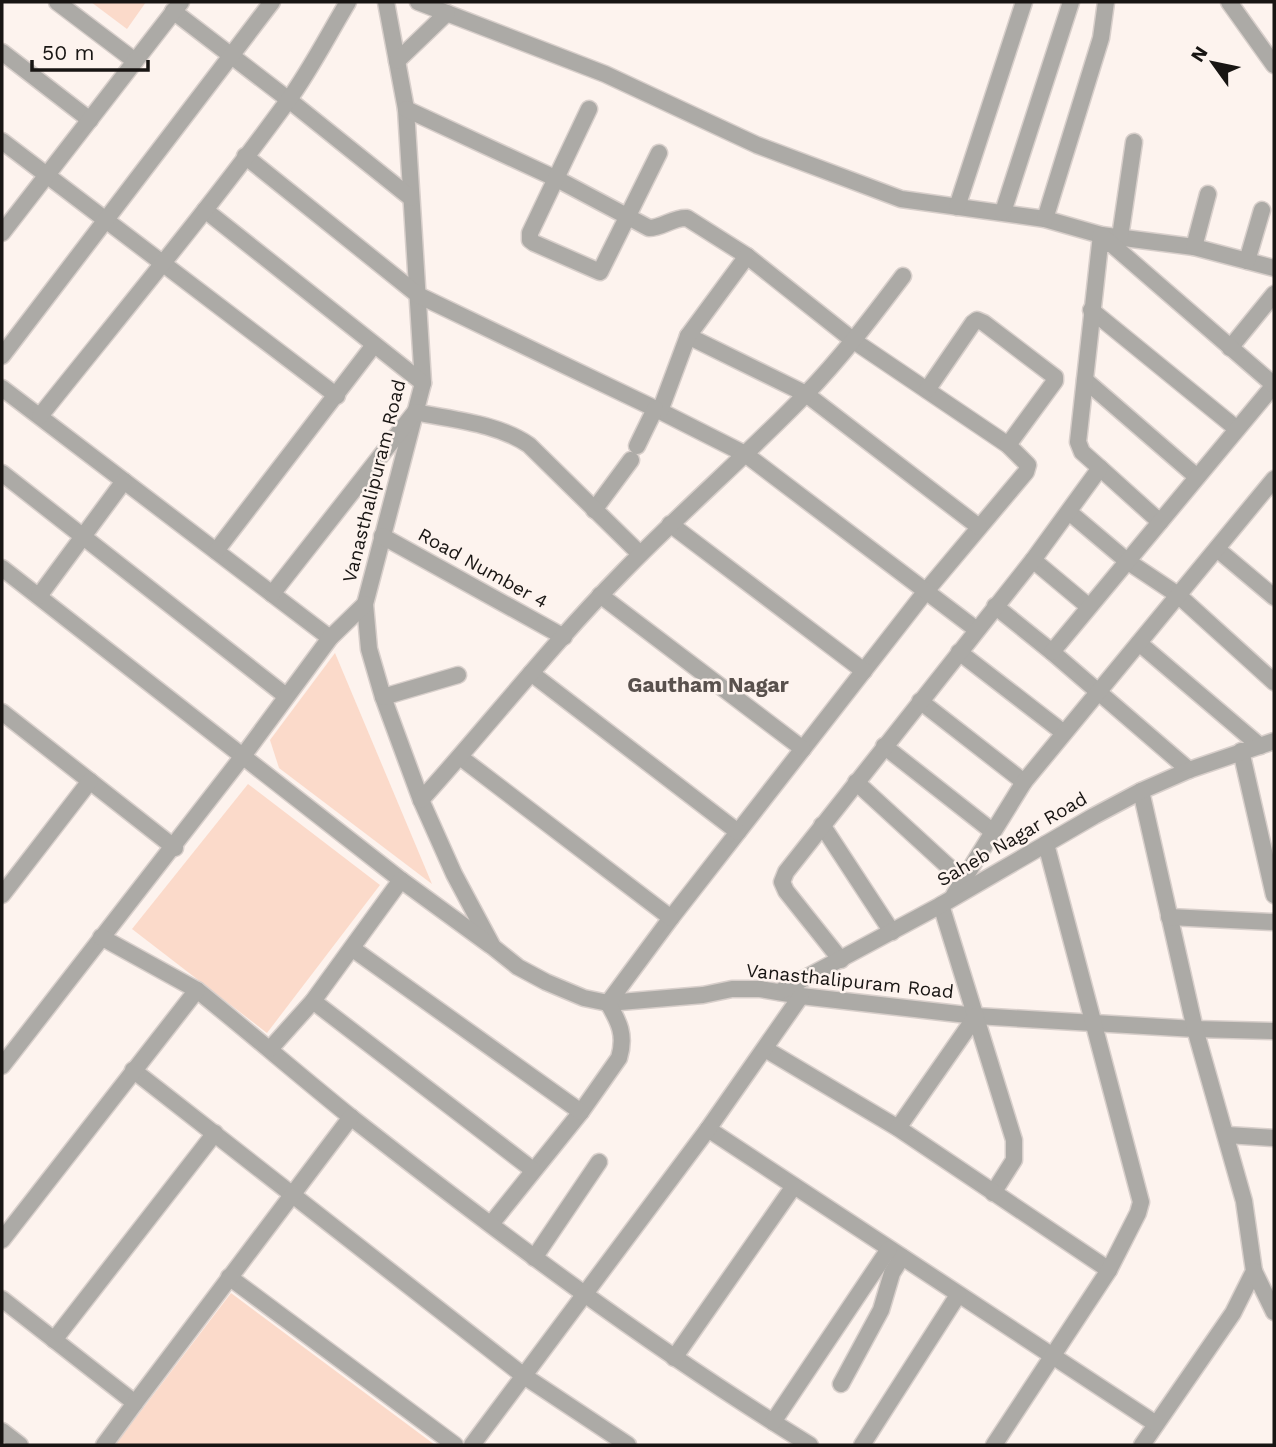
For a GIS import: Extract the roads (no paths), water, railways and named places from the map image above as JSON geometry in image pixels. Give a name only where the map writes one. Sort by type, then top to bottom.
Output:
[{"type":"street","points":[[57,2],[135,61]]},
{"type":"street","points":[[2,356],[272,2]]},
{"type":"street","points":[[40,416],[205,210],[289,100],[348,2]]},
{"type":"street","name":"Vanasthalipuram Road","points":[[386,2],[406,109],[422,383],[365,604],[369,649],[383,697],[421,800],[454,874],[493,947],[518,967],[546,982],[584,998],[608,1003],[703,995],[732,989],[779,992],[976,1016],[1093,1024],[1274,1031]]},
{"type":"street","points":[[418,2],[604,75],[757,145],[901,199],[1045,219],[1101,235],[1194,247],[1274,268]]},
{"type":"street","points":[[957,207],[1024,2]]},
{"type":"street","points":[[1003,212],[1071,2]]},
{"type":"street","points":[[1045,219],[1101,38],[1107,2]]},
{"type":"street","points":[[1229,2],[1274,65]]},
{"type":"street","points":[[2,233],[177,7],[231,55],[411,198]]},
{"type":"street","points":[[397,61],[447,13]]},
{"type":"street","points":[[2,52],[90,120]]},
{"type":"street","points":[[406,109],[557,179],[649,228],[659,228],[681,217],[687,218],[747,256],[854,341],[1008,445],[1028,466],[1027,472],[926,591],[608,1003],[621,1026],[622,1048],[619,1058],[581,1112],[491,1224]]},
{"type":"street","points":[[589,109],[530,233],[530,240],[534,243],[600,272],[659,153]]},
{"type":"street","points":[[2,141],[337,396]]},
{"type":"street","points":[[1120,237],[1135,142]]},
{"type":"street","points":[[245,156],[418,295],[745,454],[977,630]]},
{"type":"street","points":[[1194,247],[1208,194]]},
{"type":"street","points":[[205,210],[422,383]]},
{"type":"street","points":[[1247,261],[1262,210]]},
{"type":"street","points":[[1101,235],[1078,442],[1082,452],[1160,522]]},
{"type":"street","points":[[1052,652],[1274,385],[1101,235]]},
{"type":"street","points":[[594,510],[634,453],[658,410],[688,337],[747,256]]},
{"type":"street","points":[[421,800],[600,595],[806,394],[854,341],[903,276]]},
{"type":"street","points":[[1230,348],[1274,294]]},
{"type":"street","points":[[1091,310],[1237,429]]},
{"type":"street","points":[[927,390],[973,323],[976,320],[984,323],[1055,377],[1055,381],[1008,445]]},
{"type":"street","points":[[688,337],[806,394],[979,527]]},
{"type":"street","points":[[216,551],[374,345]]},
{"type":"street","points":[[1085,380],[1197,477]]},
{"type":"street","points":[[2,387],[330,638]]},
{"type":"street","points":[[272,594],[415,412],[515,435],[529,445],[640,554]]},
{"type":"street","points":[[841,960],[786,891],[782,882],[786,872],[1033,560],[1100,468]]},
{"type":"street","points":[[2,473],[286,696]]},
{"type":"street","points":[[993,1193],[1014,1160],[1015,1150],[976,1016],[947,901],[1024,782],[1274,479]]},
{"type":"street","points":[[39,596],[124,481]]},
{"type":"street","points":[[1069,512],[1127,561],[1178,595],[1274,682]]},
{"type":"street","points":[[670,524],[864,671]]},
{"type":"street","name":"Road Number 4","points":[[382,536],[564,637]]},
{"type":"street","points":[[1217,549],[1271,587]]},
{"type":"street","points":[[1033,560],[1088,606]]},
{"type":"street","points":[[2,568],[401,880],[493,947]]},
{"type":"street","points":[[600,595],[803,749]]},
{"type":"street","points":[[3,1061],[174,847],[330,638],[365,604]]},
{"type":"street","points":[[995,606],[1189,770]]},
{"type":"street","points":[[1139,643],[1267,743]]},
{"type":"street","points":[[959,652],[1064,733]]},
{"type":"street","points":[[531,673],[738,832]]},
{"type":"street","points":[[383,697],[458,675]]},
{"type":"street","points":[[920,701],[1024,782]]},
{"type":"street","points":[[5,721],[90,781],[174,847]]},
{"type":"street","name":"Saheb Nagar Road","points":[[779,992],[892,932],[1141,791],[1189,770],[1267,743]]},
{"type":"street","points":[[884,746],[992,831]]},
{"type":"street","points":[[1241,751],[1266,820],[1274,895]]},
{"type":"street","points":[[460,757],[671,918]]},
{"type":"street","points":[[2,895],[90,781]]},
{"type":"street","points":[[856,782],[962,880]]},
{"type":"street","points":[[1141,791],[1195,1029],[1244,1201],[1254,1271],[1274,1312]]},
{"type":"street","points":[[822,825],[892,932]]},
{"type":"street","points":[[994,1445],[1109,1270],[1141,1202],[1046,844]]},
{"type":"street","points":[[270,1049],[313,1001],[401,880]]},
{"type":"street","points":[[1169,917],[1274,922]]},
{"type":"street","points":[[101,937],[197,990],[351,1117],[534,1258],[674,1357],[810,1445]]},
{"type":"street","points":[[353,948],[581,1112]]},
{"type":"street","points":[[2,1240],[197,990]]},
{"type":"street","points":[[472,1445],[708,1129],[802,996]]},
{"type":"street","points":[[313,1001],[533,1170]]},
{"type":"street","points":[[898,1128],[976,1016]]},
{"type":"street","points":[[765,1049],[898,1128],[1109,1270]]},
{"type":"street","points":[[133,1070],[604,1439],[628,1445]]},
{"type":"street","points":[[104,1445],[351,1117]]},
{"type":"street","points":[[708,1129],[1156,1424]]},
{"type":"street","points":[[54,1340],[215,1133]]},
{"type":"street","points":[[1227,1135],[1274,1138]]},
{"type":"street","points":[[534,1258],[599,1162]]},
{"type":"street","points":[[674,1357],[794,1186]]},
{"type":"street","points":[[841,1384],[881,1310],[896,1253]]},
{"type":"street","points":[[773,1422],[896,1253]]},
{"type":"street","points":[[1142,1445],[1233,1313],[1254,1271]]},
{"type":"street","points":[[229,1277],[455,1445]]},
{"type":"street","points":[[862,1445],[958,1294]]},
{"type":"street","points":[[2,1299],[135,1402]]},
{"type":"street","points":[[2,1431],[20,1445]]},
{"type":"district","name":"Gautham Nagar","points":[[708,684]]}]
